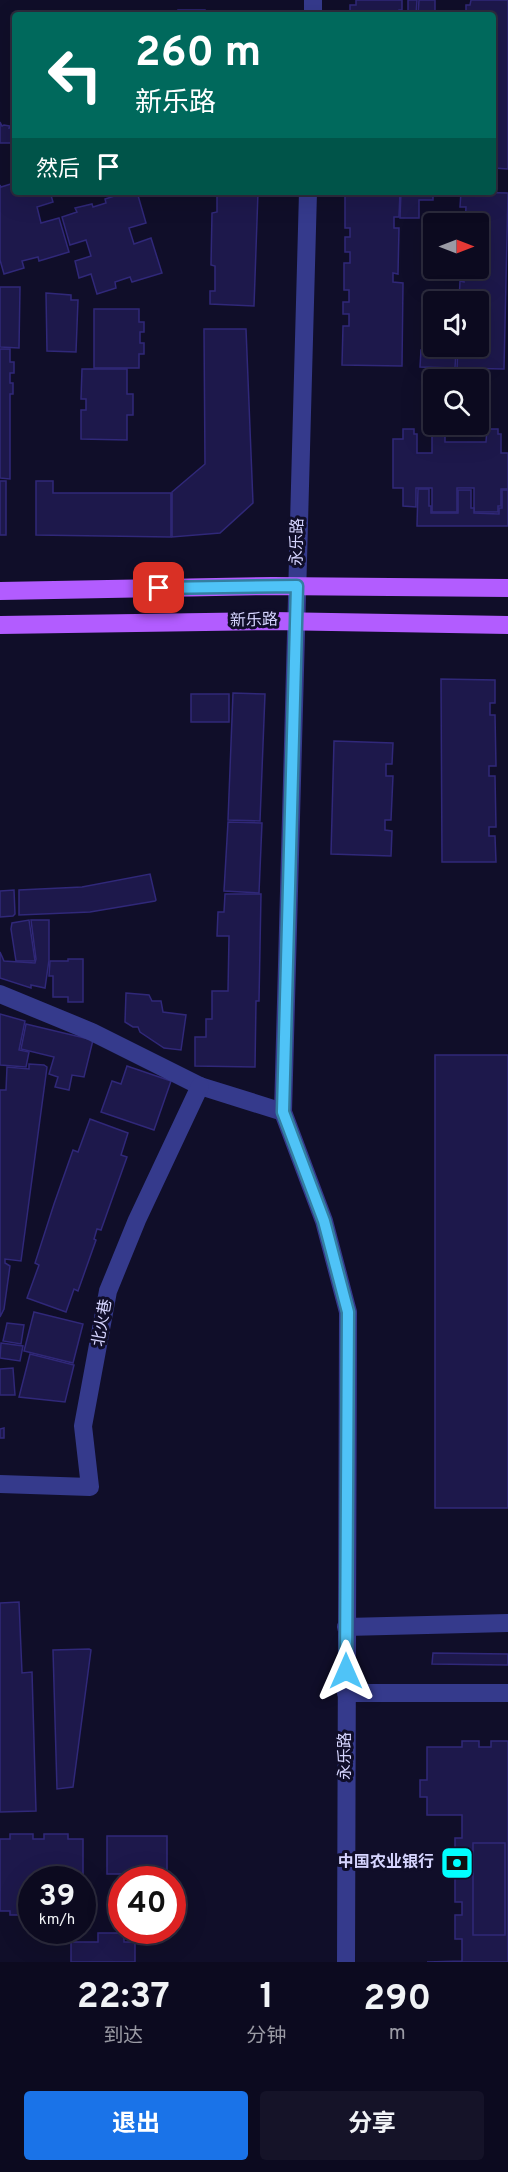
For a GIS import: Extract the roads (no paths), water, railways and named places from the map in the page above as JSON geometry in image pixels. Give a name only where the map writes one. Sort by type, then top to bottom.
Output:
[{"type":"main road","points":[[0,591],[297,586],[508,588]]},
{"type":"main road","name":"新乐路","points":[[0,625],[296,621],[508,625]]},
{"type":"street","name":"永乐路","points":[[308,195],[283,1112],[324,1221],[348,1312],[346,1962]]},
{"type":"street","points":[[0,994],[92,1032],[200,1086],[283,1112]]},
{"type":"street","name":"北火巷","points":[[0,1484],[90,1487],[83,1426],[108,1292],[137,1220],[200,1086]]},
{"type":"street","points":[[346,1627],[508,1623]]},
{"type":"street","points":[[346,1693],[508,1693]]},
{"type":"place","name":"中国农业银行","points":[[457,1863]]}]
